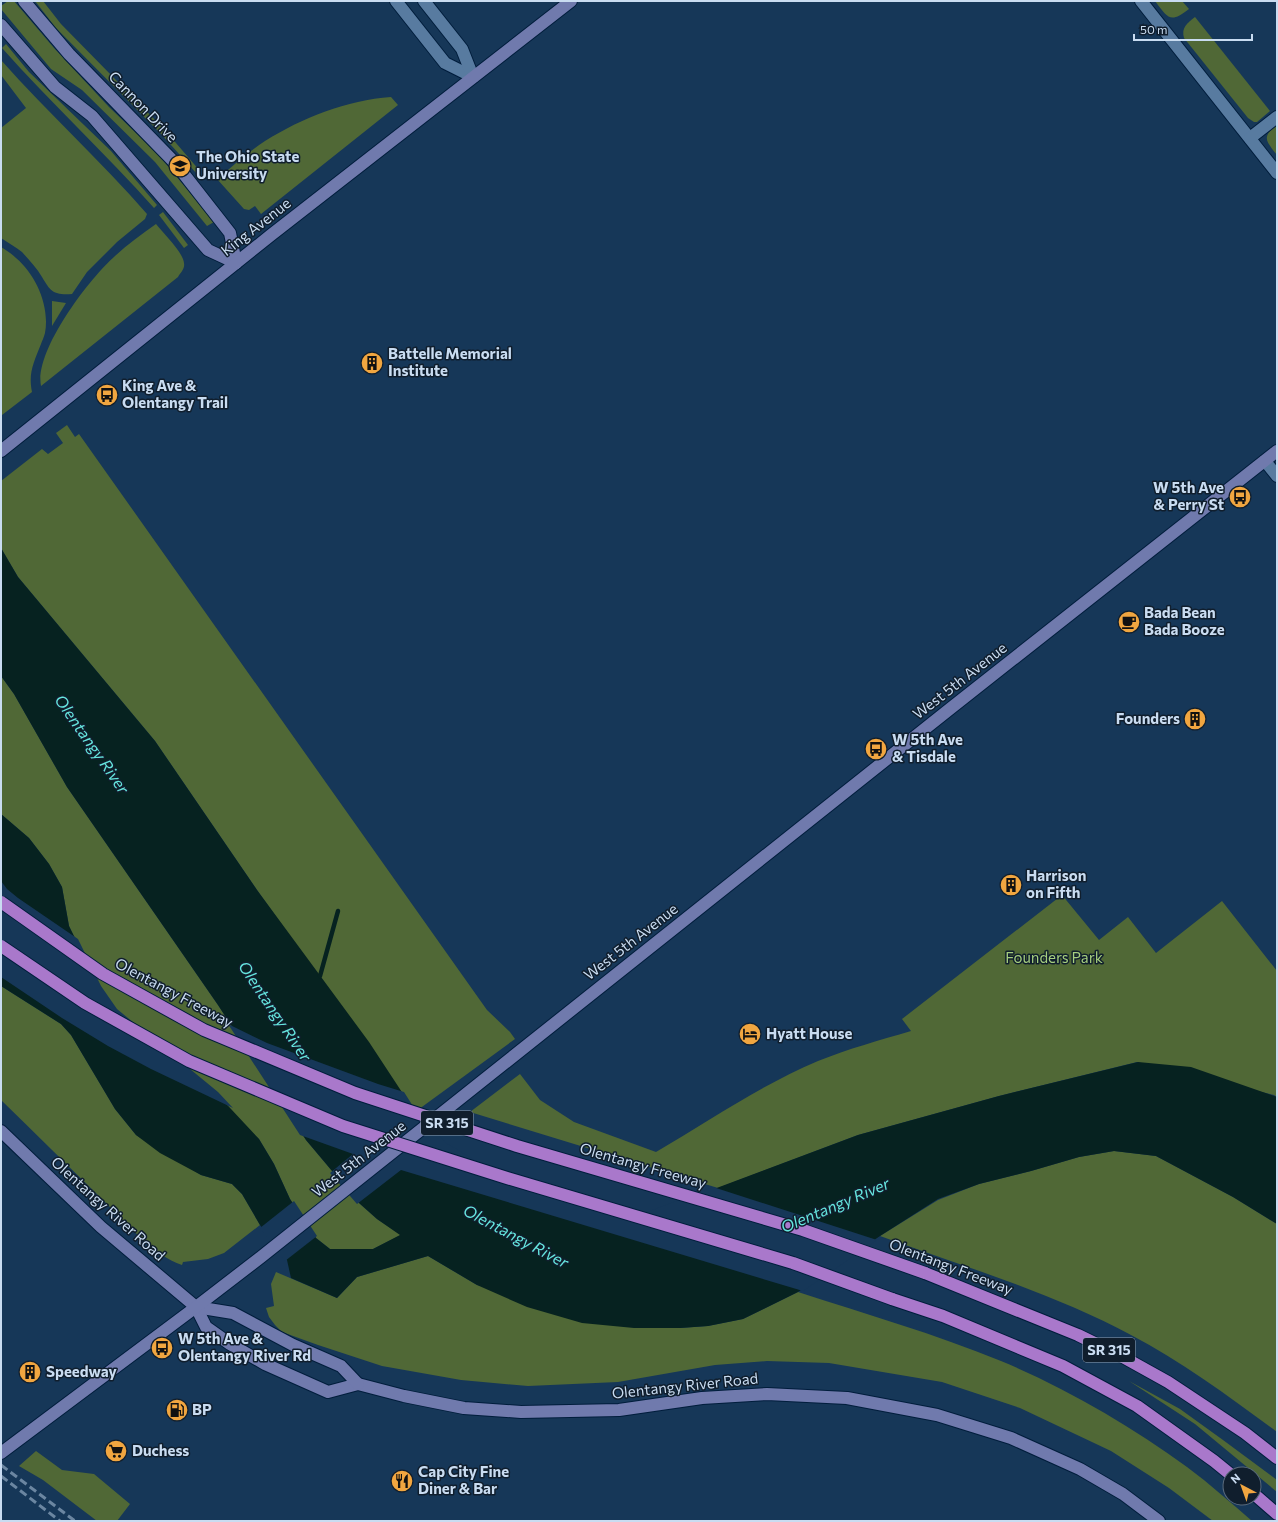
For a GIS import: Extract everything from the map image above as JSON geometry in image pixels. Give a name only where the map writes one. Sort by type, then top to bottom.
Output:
[{"type":"highway","name":"Olentangy Freeway","points":[[1,902],[103,974],[204,1030],[355,1093],[517,1146],[803,1230],[925,1273],[1078,1335],[1123,1357],[1168,1382],[1245,1433],[1277,1458]]},
{"type":"highway","name":"SR 315","points":[[1,946],[85,1003],[189,1061],[343,1126],[507,1178],[792,1263],[943,1316],[1063,1366],[1137,1406],[1222,1468]]},
{"type":"highway","points":[[1262,1501],[1277,1514]]},
{"type":"main road","name":"Cannon Drive","points":[[24,1],[69,54],[176,164],[230,233],[236,263]]},
{"type":"main road","name":"King Avenue","points":[[1,451],[236,263],[571,1]]},
{"type":"main road","points":[[1,24],[55,87],[92,116],[208,250],[236,263]]},
{"type":"main road","name":"West 5th Avenue","points":[[1,1453],[262,1257],[887,759],[1277,451]]},
{"type":"main road","name":"Olentangy River Road","points":[[1,1131],[101,1227],[196,1308],[206,1327],[230,1344],[265,1364],[328,1392],[358,1384],[404,1396],[464,1408],[521,1412],[619,1410],[702,1398],[767,1394],[847,1398],[874,1402],[937,1416],[1010,1438],[1080,1469],[1124,1494],[1159,1521]]},
{"type":"main road","points":[[196,1308],[233,1313],[293,1345],[341,1366],[358,1384]]},
{"type":"street","points":[[396,1],[445,63],[472,77]]},
{"type":"street","points":[[424,1],[462,49],[472,77]]},
{"type":"street","points":[[1141,1],[1277,173]]},
{"type":"street","points":[[1250,138],[1273,120]]},
{"type":"street","points":[[1265,461],[1277,476]]},
{"type":"green space","points":[[8,1],[14,1],[54,48],[109,107],[157,153],[214,222],[207,226],[155,162],[82,90],[51,69],[1,9],[1,6]]},
{"type":"green space","points":[[35,1],[43,1],[61,24],[164,129],[200,171],[197,174],[162,135],[56,28]]},
{"type":"green space","points":[[1155,1],[1182,1],[1189,9],[1183,14],[1173,18],[1166,15]]},
{"type":"green space","points":[[1195,17],[1270,111],[1257,122],[1254,122],[1248,118],[1184,38],[1183,31],[1185,26]]},
{"type":"green space","points":[[6,44],[29,72],[111,151],[157,205],[154,208],[2,48]]},
{"type":"green space","points":[[1,60],[147,214],[145,219],[117,242],[87,272],[72,294],[53,292],[22,252],[1,238],[1,128],[26,108],[1,75]]},
{"type":"green space","points":[[391,97],[398,105],[261,214],[255,206],[249,210],[244,209],[217,179],[259,145],[294,125],[342,106]]},
{"type":"green space","points":[[1277,125],[1277,155],[1268,143],[1267,136]]},
{"type":"green space","points":[[163,212],[188,245],[184,248],[159,215]]},
{"type":"green space","points":[[156,224],[177,248],[183,259],[184,267],[178,277],[41,386],[41,371],[46,354],[54,336],[78,298],[91,281],[115,256]]},
{"type":"green space","points":[[1,247],[13,255],[30,273],[40,292],[46,323],[45,334],[31,373],[32,392],[2,415]]},
{"type":"green space","points":[[52,301],[66,303],[52,326]]},
{"type":"green space","points":[[67,425],[75,437],[79,434],[487,1010],[510,1032],[515,1039],[415,1112],[257,890],[155,741],[18,577],[1,548],[1,481],[42,449],[48,454],[63,443],[56,433]]},
{"type":"green space","points":[[1,676],[14,694],[67,787],[218,1005],[306,1140],[359,1203],[377,1219],[401,1235],[373,1249],[330,1249],[316,1238],[290,1199],[274,1164],[259,1139],[116,1011],[99,987],[69,926],[62,887],[49,864],[29,838],[1,814]]},
{"type":"green space","name":"Founders Park","points":[[1062,895],[1099,940],[1128,917],[1156,953],[1222,901],[1277,971],[1277,1097],[1274,1095],[1137,1062],[999,1096],[858,1135],[718,1188],[470,1112],[520,1074],[540,1100],[574,1122],[656,1152],[756,1092],[818,1061],[911,1031],[902,1019]]},
{"type":"green space","points":[[1,986],[61,1024],[71,1035],[115,1109],[136,1135],[201,1175],[232,1184],[242,1194],[260,1225],[224,1253],[208,1259],[183,1262],[182,1265],[161,1254],[140,1237],[1,1100]]},
{"type":"green space","points":[[1114,1151],[1156,1156],[1233,1197],[1277,1224],[1277,1432],[1187,1368],[1150,1345],[1101,1320],[1039,1293],[880,1236],[938,1200],[979,1184],[1079,1157]]},
{"type":"green space","points":[[428,1256],[477,1285],[680,1328],[708,1326],[743,1319],[798,1292],[951,1342],[1001,1361],[1050,1383],[1121,1423],[1166,1452],[1222,1495],[1222,1506],[1234,1506],[1252,1521],[1213,1521],[1169,1488],[1111,1451],[1020,1408],[942,1382],[829,1363],[767,1361],[715,1365],[618,1382],[528,1386],[461,1380],[382,1366],[318,1345],[282,1332],[269,1317],[266,1308],[274,1306],[271,1284],[276,1272],[337,1298],[357,1277]]},
{"type":"green space","points":[[1129,1381],[1180,1409],[1258,1466],[1246,1466],[1195,1424]]},
{"type":"green space","points":[[36,1451],[62,1470],[94,1474],[130,1504],[117,1521],[97,1521],[43,1480],[19,1466]]},
{"type":"green space","points":[[1262,1469],[1277,1480],[1277,1492],[1262,1480]]},
{"type":"water","name":"Olentangy River","points":[[1,548],[18,577],[155,741],[257,890],[369,1042],[415,1112],[445,1145],[499,1177],[642,1216],[858,1135],[999,1096],[1138,1062],[1191,1067],[1277,1097],[1277,1224],[1233,1197],[1156,1156],[1114,1151],[1079,1157],[979,1184],[938,1199],[880,1236],[798,1292],[743,1319],[708,1326],[680,1328],[634,1328],[582,1323],[527,1307],[477,1285],[428,1256],[357,1277],[337,1298],[291,1278],[287,1260],[260,1225],[242,1194],[232,1184],[201,1175],[160,1153],[136,1135],[115,1109],[71,1035],[61,1024],[1,986],[1,814],[29,838],[49,864],[62,887],[69,926],[99,987],[116,1011],[217,1094],[259,1139],[274,1164],[290,1199],[316,1238],[330,1249],[373,1249],[400,1235],[377,1219],[359,1203],[306,1140],[218,1005],[67,787],[14,694],[1,676]]},
{"type":"pier","points":[[1,881],[7,889],[18,898],[78,939],[101,986],[117,1009],[218,1092],[233,1108],[151,1069],[108,1046],[62,1018],[1,977]]},
{"type":"pier","points":[[228,1024],[267,1043],[378,1084],[404,1092],[416,1111],[446,1143],[500,1175],[642,1214],[713,1187],[877,1240],[803,1291],[401,1170],[357,1204],[330,1173],[353,1154],[300,1135]]},
{"type":"pier","points":[[294,1201],[317,1236],[285,1261],[260,1228]]},
{"type":"waterway","points":[[320,976],[338,911]]},
{"type":"railway","points":[[1,1465],[75,1521]]},
{"type":"railway","points":[[1,1476],[60,1521]]},
{"type":"place","name":"The Ohio State University","points":[[180,166]]},
{"type":"place","name":"Battelle Memorial Institute","points":[[372,363]]},
{"type":"place","name":"King Ave & Olentangy Trail","points":[[107,395]]},
{"type":"place","name":"W 5th Ave & Perry St","points":[[1240,497]]},
{"type":"place","name":"Bada Bean Bada Booze","points":[[1129,622]]},
{"type":"place","name":"Founders","points":[[1195,719]]},
{"type":"place","name":"W 5th Ave & Tisdale","points":[[876,749]]},
{"type":"place","name":"Harrison on Fifth","points":[[1011,885]]},
{"type":"place","name":"Hyatt House","points":[[750,1034]]},
{"type":"place","name":"W 5th Ave & Olentangy River Rd","points":[[162,1348]]},
{"type":"place","name":"Speedway","points":[[30,1372]]},
{"type":"place","name":"BP","points":[[177,1410]]},
{"type":"place","name":"Duchess","points":[[116,1451]]},
{"type":"place","name":"Cap City Fine Diner & Bar","points":[[402,1481]]}]
